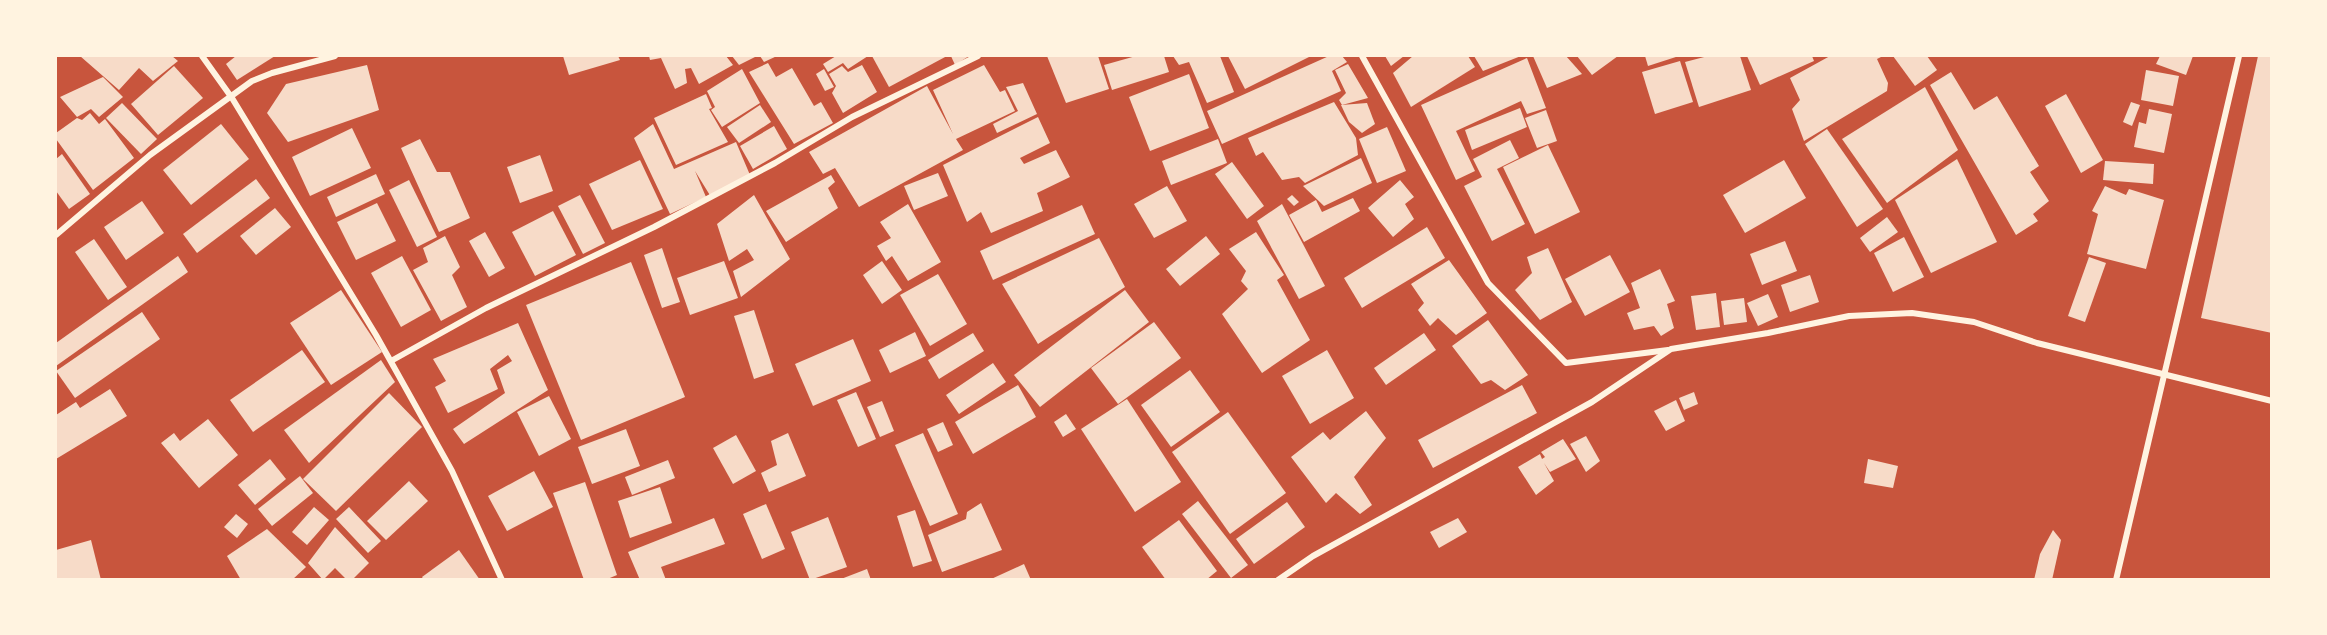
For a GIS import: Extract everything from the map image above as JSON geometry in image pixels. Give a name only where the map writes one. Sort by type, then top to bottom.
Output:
[{"type":"street","points":[[202,56],[232,98],[391,361],[452,471],[502,579]]},
{"type":"street","points":[[56,235],[150,155],[232,98],[252,81],[272,73],[334,56]]},
{"type":"street","points":[[391,361],[486,308],[654,227],[755,174],[852,117],[978,56]]},
{"type":"street","points":[[1362,56],[1488,283],[1566,363],[1768,333],[1849,316],[1912,314],[1974,322],[2037,343],[2271,401]]},
{"type":"street","points":[[2116,579],[2239,56]]},
{"type":"street","points":[[1278,579],[1313,556],[1592,402],[1671,349]]},
{"type":"building","points":[[80,56],[172,56],[178,61],[153,81],[139,68],[119,90]]},
{"type":"building","points":[[236,56],[275,56],[237,80],[226,64]]},
{"type":"building","points":[[563,56],[618,56],[620,60],[569,75]]},
{"type":"building","points":[[649,56],[726,56],[733,65],[699,84],[691,68],[685,69],[687,83],[675,89],[661,58],[650,60]]},
{"type":"building","points":[[732,56],[757,56],[739,65]]},
{"type":"building","points":[[760,56],[777,56],[764,62]]},
{"type":"building","points":[[836,56],[868,56],[848,69],[843,63],[828,72],[823,64]]},
{"type":"building","points":[[872,56],[947,56],[889,87]]},
{"type":"building","points":[[951,56],[969,56],[955,65]]},
{"type":"building","points":[[1047,56],[1098,56],[1109,89],[1066,103]]},
{"type":"building","points":[[1136,56],[1164,56],[1169,72],[1112,90],[1104,65]]},
{"type":"building","points":[[1173,56],[1220,56],[1234,92],[1207,103],[1189,62],[1179,65]]},
{"type":"building","points":[[1228,56],[1311,56],[1245,89]]},
{"type":"building","points":[[1329,56],[1342,56],[1347,62],[1332,71],[1341,91],[1222,144],[1207,111]]},
{"type":"building","points":[[1385,56],[1404,56],[1391,66]]},
{"type":"building","points":[[1413,56],[1468,56],[1475,67],[1411,107],[1393,73]]},
{"type":"building","points":[[1474,56],[1521,56],[1483,71]]},
{"type":"building","points":[[1533,56],[1566,56],[1582,74],[1547,88]]},
{"type":"building","points":[[1577,56],[1618,56],[1592,75]]},
{"type":"building","points":[[1645,56],[1679,56],[1648,66]]},
{"type":"building","points":[[1708,56],[1740,56],[1751,90],[1699,107],[1685,62]]},
{"type":"building","points":[[1747,56],[1812,56],[1814,61],[1760,85]]},
{"type":"building","points":[[1830,56],[1883,56],[1877,59],[1888,83],[1887,91],[1804,141],[1792,109],[1800,100],[1790,78]]},
{"type":"building","points":[[1893,56],[1927,56],[1937,70],[1915,86]]},
{"type":"building","points":[[2160,56],[2193,56],[2186,75],[2156,64]]},
{"type":"building","points":[[2258,56],[2272,56],[2272,333],[2201,318]]},
{"type":"building","points":[[1527,58],[1546,108],[1527,114],[1521,101],[1456,131],[1475,171],[1456,180],[1421,105]]},
{"type":"building","points":[[1680,61],[1693,102],[1655,114],[1642,72]]},
{"type":"building","points":[[768,63],[776,77],[792,68],[814,106],[821,102],[833,123],[794,144],[749,72]]},
{"type":"building","points":[[1348,64],[1368,98],[1342,105],[1339,100],[1346,93],[1335,70]]},
{"type":"building","points":[[367,65],[379,110],[288,142],[267,113],[286,84]]},
{"type":"building","points":[[862,65],[877,92],[843,113],[832,93],[836,86],[829,74],[842,66],[848,72]]},
{"type":"building","points":[[984,65],[1000,92],[1005,90],[1015,111],[956,139],[963,150],[859,207],[835,168],[823,174],[809,152],[927,86],[953,134],[933,90]]},
{"type":"building","points":[[174,66],[203,98],[158,135],[131,104]]},
{"type":"building","points":[[742,69],[760,103],[722,127],[711,110],[715,107],[707,91]]},
{"type":"building","points":[[824,69],[834,87],[825,91],[816,74]]},
{"type":"building","points":[[2146,70],[2179,76],[2173,106],[2141,100]]},
{"type":"building","points":[[1951,72],[1974,110],[1997,96],[2039,166],[2030,172],[2049,201],[2033,214],[2038,221],[2016,235],[1930,85]]},
{"type":"building","points":[[1189,74],[1209,128],[1150,151],[1129,97]]},
{"type":"building","points":[[103,77],[123,97],[99,117],[91,109],[77,117],[60,97]]},
{"type":"building","points":[[1023,83],[1037,114],[997,133],[993,124],[1018,111],[1006,87]]},
{"type":"building","points":[[1925,87],[1958,150],[1887,203],[1842,139]]},
{"type":"building","points":[[706,94],[712,108],[709,109],[728,142],[676,165],[654,118]]},
{"type":"building","points":[[2066,94],[2103,160],[2081,173],[2045,106]]},
{"type":"building","points":[[1334,102],[1356,138],[1358,155],[1305,183],[1299,177],[1282,180],[1263,152],[1256,156],[1248,138]]},
{"type":"building","points":[[2131,102],[2140,105],[2132,126],[2123,122]]},
{"type":"building","points":[[122,103],[157,139],[141,154],[106,118]]},
{"type":"building","points":[[1367,103],[1375,124],[1362,133],[1349,122],[1341,105]]},
{"type":"building","points":[[760,105],[771,122],[739,143],[727,127]]},
{"type":"building","points":[[1520,108],[1527,127],[1472,150],[1465,130]]},
{"type":"building","points":[[2149,109],[2172,114],[2164,153],[2134,147],[2139,122],[2146,124]]},
{"type":"building","points":[[1546,110],[1557,141],[1537,148],[1525,118]]},
{"type":"building","points":[[90,113],[99,124],[105,119],[134,158],[93,190],[56,139],[56,133],[77,118],[82,120]]},
{"type":"building","points":[[1038,117],[1050,143],[1020,158],[1024,164],[1056,150],[1070,177],[1037,193],[1043,211],[991,233],[981,212],[967,222],[943,165]]},
{"type":"building","points":[[221,124],[249,159],[191,205],[163,170]]},
{"type":"building","points":[[653,124],[674,169],[736,142],[750,175],[711,197],[695,171],[706,197],[670,214],[634,138]]},
{"type":"building","points":[[774,126],[787,149],[753,169],[740,146]]},
{"type":"building","points":[[1387,127],[1406,171],[1377,183],[1359,139]]},
{"type":"building","points":[[352,128],[371,168],[310,196],[292,157]]},
{"type":"building","points":[[1827,129],[1883,209],[1857,227],[1805,144]]},
{"type":"building","points":[[420,139],[437,172],[450,172],[470,218],[439,232],[401,148]]},
{"type":"building","points":[[1218,139],[1227,163],[1171,185],[1162,161]]},
{"type":"building","points":[[1510,140],[1519,158],[1497,169],[1525,224],[1492,241],[1464,186],[1482,177],[1473,159]]},
{"type":"building","points":[[1548,145],[1580,212],[1535,234],[1503,167]]},
{"type":"building","points":[[62,154],[90,194],[69,209],[56,191],[56,159]]},
{"type":"building","points":[[540,155],[553,191],[520,203],[507,167]]},
{"type":"building","points":[[1361,158],[1372,183],[1324,206],[1303,186]]},
{"type":"building","points":[[1957,159],[1997,242],[1931,273],[1895,200]]},
{"type":"building","points":[[640,160],[663,209],[612,230],[589,184]]},
{"type":"building","points":[[1784,160],[1806,198],[1745,233],[1723,195]]},
{"type":"building","points":[[2105,161],[2154,164],[2153,184],[2103,180]]},
{"type":"building","points":[[1232,162],[1264,206],[1247,219],[1215,174]]},
{"type":"building","points":[[938,173],[948,196],[914,210],[904,186]]},
{"type":"building","points":[[376,174],[385,194],[336,217],[327,197]]},
{"type":"building","points":[[831,175],[835,182],[828,188],[838,208],[786,242],[766,211]]},
{"type":"building","points":[[256,179],[270,198],[197,253],[183,234]]},
{"type":"building","points":[[409,180],[437,237],[417,247],[389,190]]},
{"type":"building","points":[[1400,180],[1414,197],[1405,204],[1414,219],[1393,237],[1368,208]]},
{"type":"building","points":[[1167,186],[1187,221],[1154,238],[1134,204]]},
{"type":"building","points":[[2105,186],[2126,195],[2129,189],[2164,200],[2146,269],[2087,254],[2098,214],[2092,211]]},
{"type":"building","points":[[580,195],[605,243],[583,254],[558,206]]},
{"type":"building","points":[[754,195],[790,259],[741,297],[733,271],[754,260],[747,249],[729,261],[717,224]]},
{"type":"building","points":[[1292,195],[1299,202],[1294,206],[1287,199]]},
{"type":"building","points":[[1353,198],[1360,211],[1304,242],[1289,215],[1316,200],[1322,212]]},
{"type":"building","points":[[142,201],[164,233],[126,260],[104,227]]},
{"type":"building","points":[[377,203],[396,241],[356,260],[337,222]]},
{"type":"building","points":[[908,204],[941,262],[908,281],[892,256],[886,261],[877,246],[891,238],[880,222]]},
{"type":"building","points":[[1282,204],[1325,286],[1299,299],[1257,221]]},
{"type":"building","points":[[1082,205],[1095,234],[993,280],[980,251]]},
{"type":"building","points":[[275,208],[291,227],[256,255],[240,236]]},
{"type":"building","points":[[553,211],[576,255],[535,276],[512,232]]},
{"type":"building","points":[[1887,217],[1898,232],[1870,252],[1860,238]]},
{"type":"building","points":[[1427,227],[1445,258],[1362,308],[1344,278]]},
{"type":"building","points":[[485,232],[505,268],[489,277],[469,241]]},
{"type":"building","points":[[1256,232],[1284,275],[1277,280],[1310,340],[1262,373],[1222,314],[1248,289],[1241,281],[1246,271],[1229,249]]},
{"type":"building","points":[[445,236],[460,267],[452,275],[467,307],[441,321],[413,270],[428,262],[423,248]]},
{"type":"building","points":[[1206,236],[1220,254],[1180,286],[1166,269]]},
{"type":"building","points":[[1904,237],[1924,277],[1893,292],[1874,253]]},
{"type":"building","points":[[1099,238],[1125,287],[1038,344],[1002,284]]},
{"type":"building","points":[[94,239],[127,287],[108,300],[75,252]]},
{"type":"building","points":[[1785,241],[1797,271],[1762,285],[1750,254]]},
{"type":"building","points":[[662,248],[680,302],[662,308],[644,255]]},
{"type":"building","points":[[1548,248],[1572,302],[1540,320],[1515,290],[1532,273],[1527,257]]},
{"type":"building","points":[[1610,255],[1630,292],[1585,316],[1565,279]]},
{"type":"building","points":[[178,256],[188,272],[56,366],[56,343]]},
{"type":"building","points":[[402,256],[431,310],[401,327],[371,273]]},
{"type":"building","points":[[2089,257],[2106,263],[2085,322],[2068,316]]},
{"type":"building","points":[[1449,260],[1487,313],[1456,335],[1438,318],[1430,326],[1418,310],[1424,303],[1411,284]]},
{"type":"building","points":[[724,261],[738,298],[690,315],[677,278]]},
{"type":"building","points":[[882,261],[902,290],[882,304],[863,275]]},
{"type":"building","points":[[631,262],[685,397],[581,440],[526,305]]},
{"type":"building","points":[[1660,269],[1675,301],[1667,304],[1674,328],[1661,336],[1654,326],[1634,330],[1627,313],[1640,308],[1631,283]]},
{"type":"building","points":[[938,274],[967,324],[930,346],[900,295]]},
{"type":"building","points":[[1810,275],[1819,302],[1790,312],[1781,285]]},
{"type":"building","points":[[341,290],[382,352],[331,385],[290,323]]},
{"type":"building","points":[[1125,290],[1149,322],[1040,407],[1014,375]]},
{"type":"building","points":[[1716,293],[1720,327],[1696,330],[1691,296]]},
{"type":"building","points":[[1768,294],[1778,317],[1758,326],[1747,303]]},
{"type":"building","points":[[1744,298],[1747,322],[1724,325],[1721,301]]},
{"type":"building","points":[[754,310],[774,372],[754,379],[734,316]]},
{"type":"building","points":[[142,312],[160,339],[75,398],[56,371]]},
{"type":"building","points":[[1488,320],[1528,375],[1505,390],[1491,380],[1481,384],[1452,346]]},
{"type":"building","points":[[1154,322],[1181,358],[1118,404],[1091,368]]},
{"type":"building","points":[[518,323],[548,390],[464,444],[453,429],[505,393],[497,370],[512,361],[508,355],[490,369],[498,389],[448,413],[435,387],[446,381],[433,359]]},
{"type":"building","points":[[915,332],[926,356],[890,373],[879,350]]},
{"type":"building","points":[[973,333],[984,351],[939,379],[928,360]]},
{"type":"building","points":[[1424,333],[1436,350],[1386,385],[1374,368]]},
{"type":"building","points":[[853,339],[871,381],[813,406],[795,364]]},
{"type":"building","points":[[302,350],[325,382],[253,432],[230,400]]},
{"type":"building","points":[[1327,350],[1354,398],[1310,424],[1282,376]]},
{"type":"building","points":[[381,360],[395,382],[309,463],[284,430]]},
{"type":"building","points":[[993,363],[1006,382],[959,414],[946,395]]},
{"type":"building","points":[[1190,370],[1220,412],[1171,447],[1141,405]]},
{"type":"building","points":[[1018,385],[1036,417],[973,454],[955,422]]},
{"type":"building","points":[[1522,385],[1537,413],[1433,468],[1418,440]]},
{"type":"building","points":[[110,389],[127,416],[56,459],[56,415],[76,402],[80,408]]},
{"type":"building","points":[[856,392],[876,439],[858,447],[837,400]]},
{"type":"building","points":[[1694,392],[1698,404],[1684,410],[1679,398]]},
{"type":"building","points":[[389,393],[422,427],[336,511],[303,479]]},
{"type":"building","points":[[549,396],[571,439],[539,456],[517,412]]},
{"type":"building","points":[[1127,399],[1181,482],[1135,512],[1081,429]]},
{"type":"building","points":[[1676,400],[1685,421],[1666,431],[1654,411]]},
{"type":"building","points":[[882,401],[894,431],[880,437],[867,407]]},
{"type":"building","points":[[1366,411],[1386,438],[1354,477],[1372,505],[1360,514],[1336,493],[1326,503],[1291,457],[1323,432],[1330,440]]},
{"type":"building","points":[[1228,412],[1286,493],[1230,534],[1172,452]]},
{"type":"building","points":[[1066,414],[1076,429],[1063,437],[1054,422]]},
{"type":"building","points":[[208,419],[238,455],[199,488],[161,443],[174,433],[180,441]]},
{"type":"building","points":[[943,422],[953,445],[938,452],[927,429]]},
{"type":"building","points":[[626,429],[640,466],[592,484],[578,447]]},
{"type":"building","points":[[788,433],[806,476],[769,492],[761,473],[777,465],[771,441]]},
{"type":"building","points":[[923,433],[958,514],[930,526],[895,445]]},
{"type":"building","points":[[736,435],[756,471],[733,484],[713,448]]},
{"type":"building","points":[[1586,436],[1600,461],[1586,472],[1570,444]]},
{"type":"building","points":[[1563,439],[1576,459],[1550,472],[1544,463],[1554,481],[1536,495],[1518,467],[1540,454],[1542,459],[1545,457],[1541,452]]},
{"type":"building","points":[[270,459],[286,479],[255,505],[238,485]]},
{"type":"building","points":[[1868,459],[1898,466],[1893,488],[1864,483]]},
{"type":"building","points":[[668,460],[675,478],[632,495],[625,477]]},
{"type":"building","points":[[534,471],[553,507],[507,531],[488,496]]},
{"type":"building","points":[[300,476],[313,493],[272,526],[258,509]]},
{"type":"building","points":[[409,481],[428,501],[386,540],[367,521]]},
{"type":"building","points":[[585,482],[617,575],[605,580],[584,580],[553,493]]},
{"type":"building","points":[[660,487],[672,523],[630,538],[618,501]]},
{"type":"building","points":[[1198,501],[1248,565],[1231,578],[1182,514]]},
{"type":"building","points":[[1287,502],[1305,527],[1254,564],[1236,539]]},
{"type":"building","points":[[981,503],[1002,550],[942,572],[928,535],[966,519],[967,512]]},
{"type":"building","points":[[766,504],[785,549],[762,559],[743,514]]},
{"type":"building","points":[[314,507],[329,520],[307,545],[292,532]]},
{"type":"building","points":[[349,507],[381,541],[368,553],[336,519]]},
{"type":"building","points":[[915,510],[932,561],[913,567],[897,516]]},
{"type":"building","points":[[236,514],[248,524],[237,538],[224,527]]},
{"type":"building","points":[[828,517],[847,567],[810,580],[791,532]]},
{"type":"building","points":[[714,518],[725,544],[661,567],[666,580],[640,580],[628,552]]},
{"type":"building","points":[[1458,518],[1467,532],[1439,548],[1430,532]]},
{"type":"building","points":[[1179,520],[1217,571],[1206,580],[1166,580],[1142,547]]},
{"type":"building","points":[[335,527],[369,563],[352,580],[347,580],[335,568],[323,580],[308,563]]},
{"type":"building","points":[[267,529],[306,567],[292,580],[241,580],[227,556]]},
{"type":"building","points":[[2053,530],[2061,540],[2052,580],[2034,580],[2040,554]]},
{"type":"building","points":[[91,540],[101,580],[56,580],[56,550]]},
{"type":"building","points":[[459,550],[480,580],[424,580],[422,577]]},
{"type":"building","points":[[1024,564],[1031,580],[989,580]]},
{"type":"building","points":[[867,569],[871,580],[841,580],[841,579]]}]
